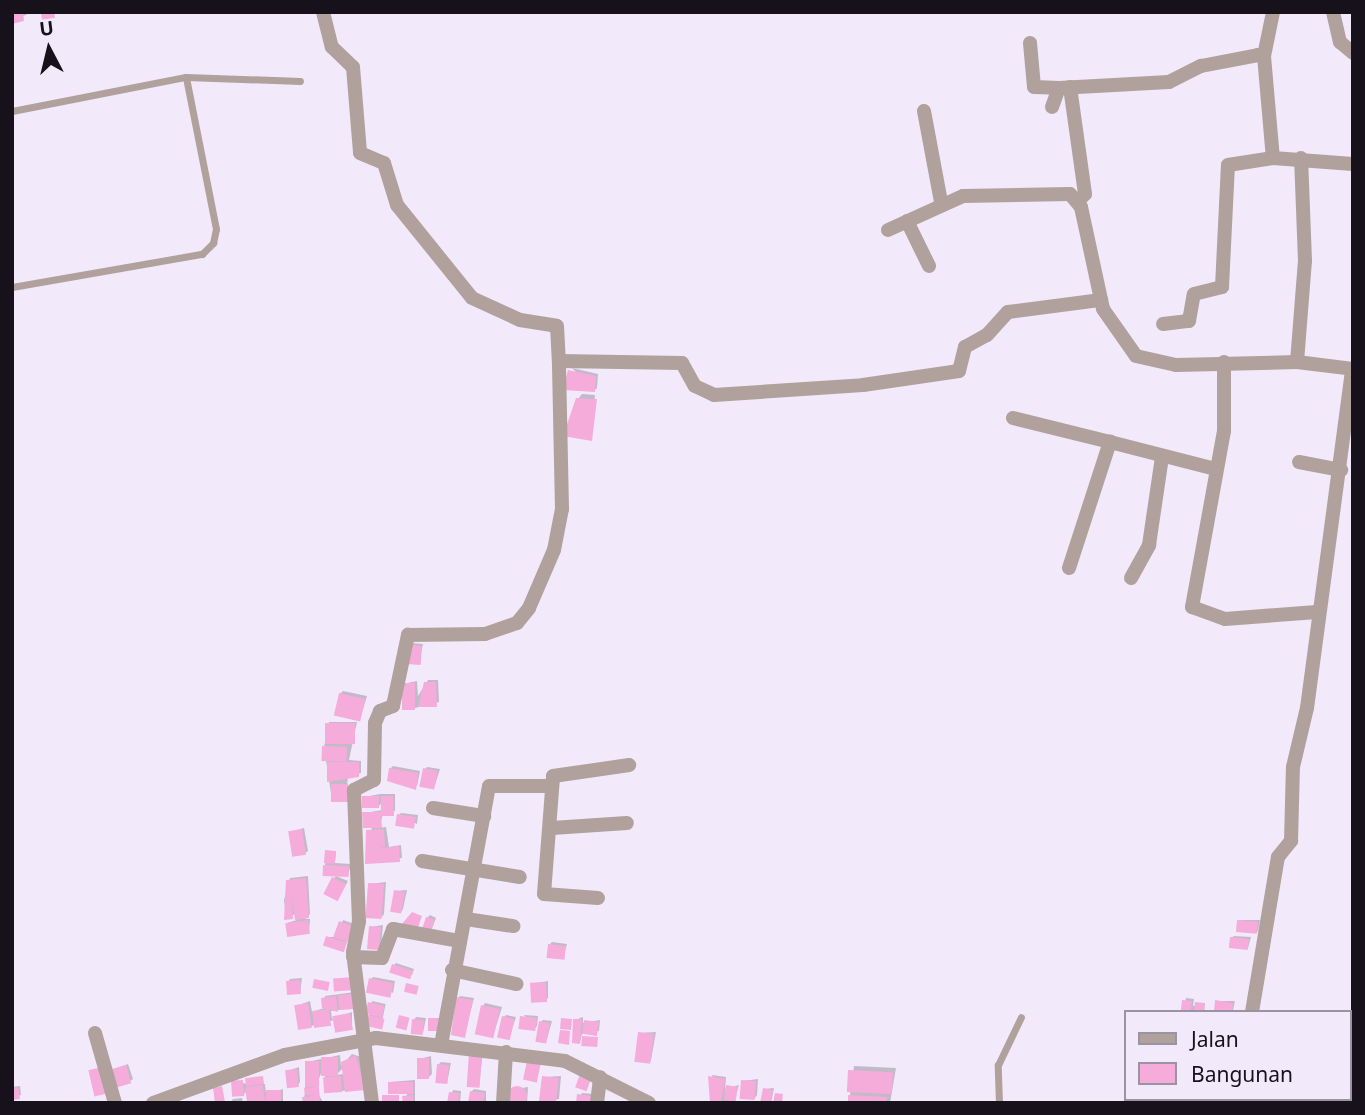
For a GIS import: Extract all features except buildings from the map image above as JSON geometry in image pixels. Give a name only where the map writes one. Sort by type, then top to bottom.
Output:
[{"type":"street","points":[[323,12],[332,47],[353,66],[360,153],[384,163],[397,205],[472,298],[520,320],[557,326],[559,361],[562,509],[554,550],[517,623],[485,634],[415,632],[406,639],[393,706],[380,711],[375,723],[374,780],[353,793],[359,909],[353,957],[372,1103]]},
{"type":"street","points":[[1273,12],[1264,57],[1273,158]]},
{"type":"street","points":[[1333,12],[1340,42],[1353,53]]},
{"type":"street","points":[[1030,43],[1034,87],[1064,88],[1169,82],[1214,62],[1264,57]]},
{"type":"street","points":[[1052,107],[1064,88]]},
{"type":"street","points":[[1064,88],[1085,194],[1079,200]]},
{"type":"street","points":[[924,111],[941,202]]},
{"type":"street","points":[[1163,324],[1189,321],[1195,294],[1222,288],[1228,165],[1273,158],[1353,164]]},
{"type":"street","points":[[1297,362],[1305,261],[1301,158]]},
{"type":"street","points":[[888,230],[941,202],[998,193],[1063,193],[1079,200]]},
{"type":"street","points":[[1079,200],[1101,300],[1136,356],[1175,365],[1297,362],[1352,369],[1341,470],[1293,767],[1291,841],[1278,857],[1252,1010]]},
{"type":"street","points":[[907,221],[929,266]]},
{"type":"street","points":[[559,361],[682,363],[695,386],[715,395],[863,385],[959,371],[965,347],[987,335],[1007,312],[1101,300]]},
{"type":"street","points":[[1224,362],[1224,431],[1192,607],[1225,619],[1317,612]]},
{"type":"street","points":[[1013,418],[1216,469]]},
{"type":"street","points":[[1069,568],[1110,442]]},
{"type":"street","points":[[1131,578],[1149,545],[1162,457]]},
{"type":"street","points":[[1299,462],[1341,470]]},
{"type":"street","points":[[598,898],[544,894],[552,828],[552,786],[556,772],[629,765]]},
{"type":"street","points":[[441,1045],[452,970],[466,919],[492,783],[552,786]]},
{"type":"street","points":[[433,808],[484,816]]},
{"type":"street","points":[[552,828],[627,822]]},
{"type":"street","points":[[422,861],[520,877]]},
{"type":"street","points":[[466,919],[513,926]]},
{"type":"street","points":[[353,957],[382,958],[393,929],[460,942]]},
{"type":"street","points":[[452,970],[516,984]]},
{"type":"street","points":[[95,1033],[115,1103]]},
{"type":"street","points":[[161,1101],[285,1055],[362,1038],[506,1052],[565,1061],[649,1103]]},
{"type":"street","points":[[503,1103],[506,1052]]},
{"type":"street","points":[[597,1103],[600,1077]]},
{"type":"lane","points":[[12,111],[186,78],[300,81]]},
{"type":"lane","points":[[12,287],[202,254],[213,243],[216,229],[186,78]]},
{"type":"lane","points":[[999,1103],[998,1065],[1021,1017]]}]
